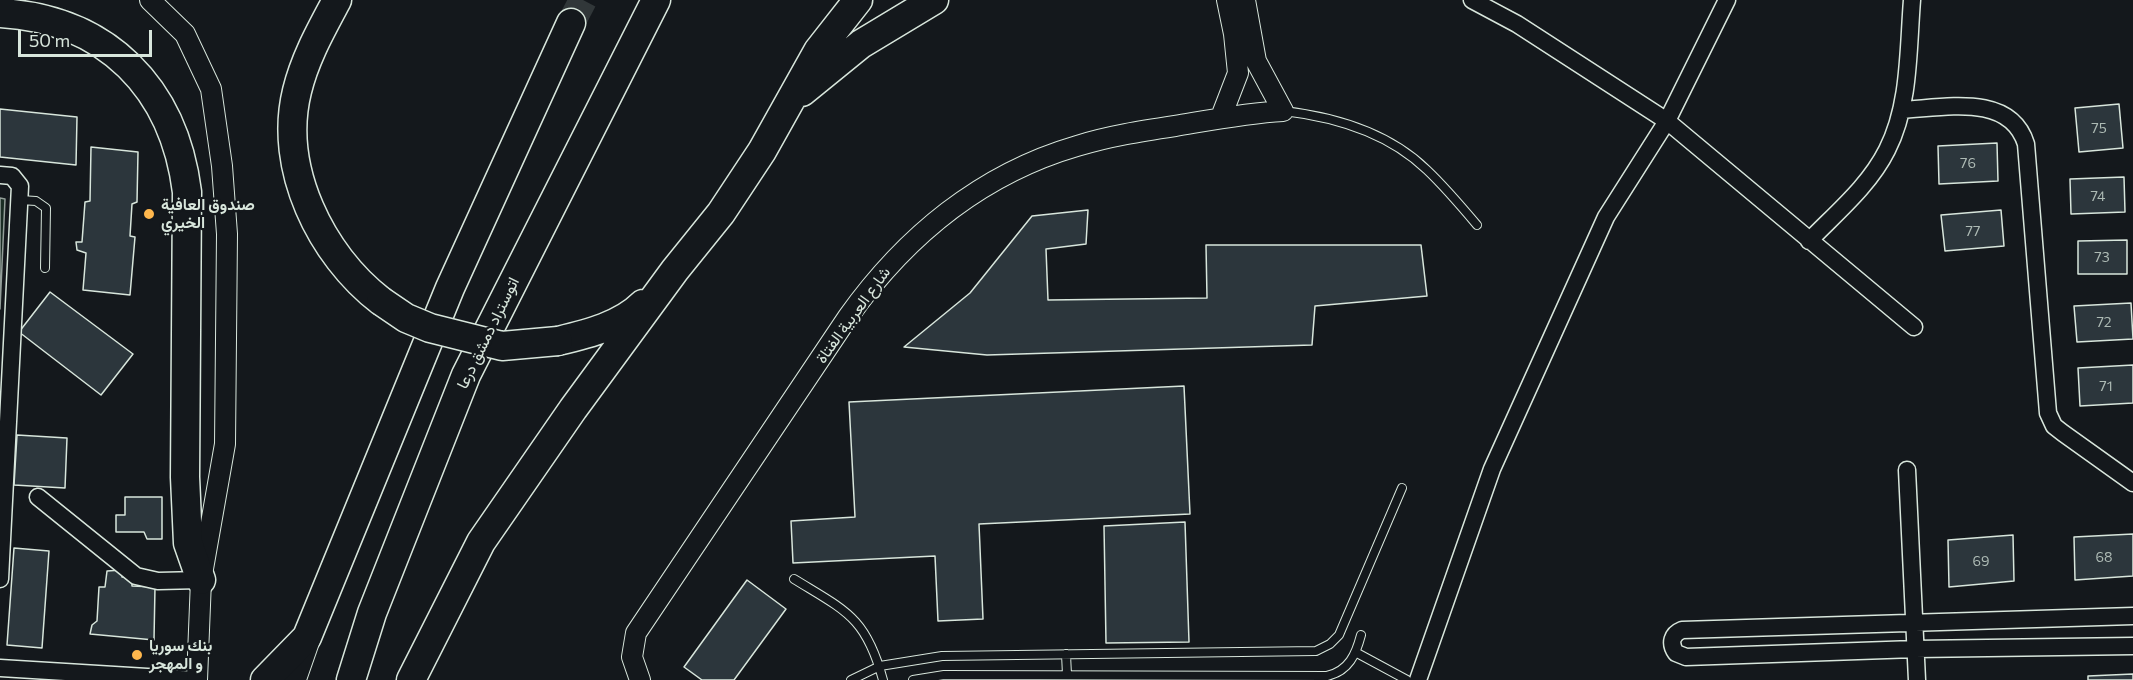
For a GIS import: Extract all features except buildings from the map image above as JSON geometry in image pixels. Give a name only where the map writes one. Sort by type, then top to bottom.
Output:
[{"type":"highway","points":[[337,0],[307,58],[296,93],[293,117],[295,155],[310,209],[324,238],[361,286],[406,318],[430,328],[502,346],[558,340],[596,332],[636,311],[675,270]]},
{"type":"highway","name":"اتوستراد دمشق درعا","points":[[351,680],[372,614],[466,375],[656,0]]},
{"type":"highway","points":[[411,680],[481,542],[573,409],[675,270],[722,213],[791,101],[818,51],[858,0]]},
{"type":"highway","points":[[791,101],[861,44],[934,0]]},
{"type":"highway","points":[[0,13],[27,15],[67,25],[103,45],[134,72],[156,98],[172,127],[183,159],[187,192],[185,477],[188,543],[201,580]]},
{"type":"highway","points":[[291,680],[450,288],[571,23]]},
{"type":"highway","points":[[265,680],[307,637]]},
{"type":"street","points":[[0,668],[196,680],[201,580],[225,444],[227,234],[222,166],[211,89],[185,34],[150,0]]},
{"type":"street","points":[[1227,0],[1262,75],[1283,111]]},
{"type":"street","points":[[1221,117],[1238,73],[1245,0]]},
{"type":"street","points":[[1472,0],[1517,24],[1667,121],[1914,327]]},
{"type":"street","points":[[1418,680],[1492,469],[1606,217],[1667,121],[1727,0]]},
{"type":"street","points":[[1809,241],[1859,190],[1886,151],[1901,110],[1912,0]]},
{"type":"street","points":[[1901,110],[1982,107],[1997,111],[2012,119],[2022,130],[2026,144],[2048,413],[2054,426],[2062,433],[2133,483]]},
{"type":"street","name":"شارع العربية الفتاة","points":[[640,680],[632,657],[636,633],[848,317],[900,252],[963,200],[1036,160],[1075,146],[1116,136],[1221,117],[1283,111]]},
{"type":"street","points":[[0,175],[12,176],[20,186],[0,579]]},
{"type":"street","points":[[1907,470],[1917,680]]},
{"type":"street","points":[[38,497],[136,576],[158,580],[201,580]]},
{"type":"street","points":[[2133,616],[1682,630],[1673,637],[1672,642],[1676,653],[1686,657],[1915,649],[2133,646]]},
{"type":"lane","points":[[1283,111],[1337,121],[1388,142],[1426,168],[1477,225]]},
{"type":"lane","points":[[20,200],[36,201],[46,208],[45,268]]},
{"type":"lane","points":[[851,680],[880,666],[942,656],[1316,651],[1330,644],[1339,635],[1402,488]]},
{"type":"lane","points":[[794,579],[849,612],[863,629],[880,666],[883,680]]},
{"type":"lane","points":[[913,680],[944,675],[1269,678],[1332,675],[1353,660],[1361,634]]},
{"type":"lane","points":[[1357,653],[1407,680]]},
{"type":"lane","points":[[1066,654],[1067,675]]},
{"type":"green space","points":[[0,198],[5,199],[0,309]]},
{"type":"tunnel","points":[[571,23],[583,0]]},
{"type":"place","name":"صندوق العافية الخيري","points":[[149,214]]},
{"type":"place","name":"بنك سوريا و المهجر","points":[[137,655]]}]
